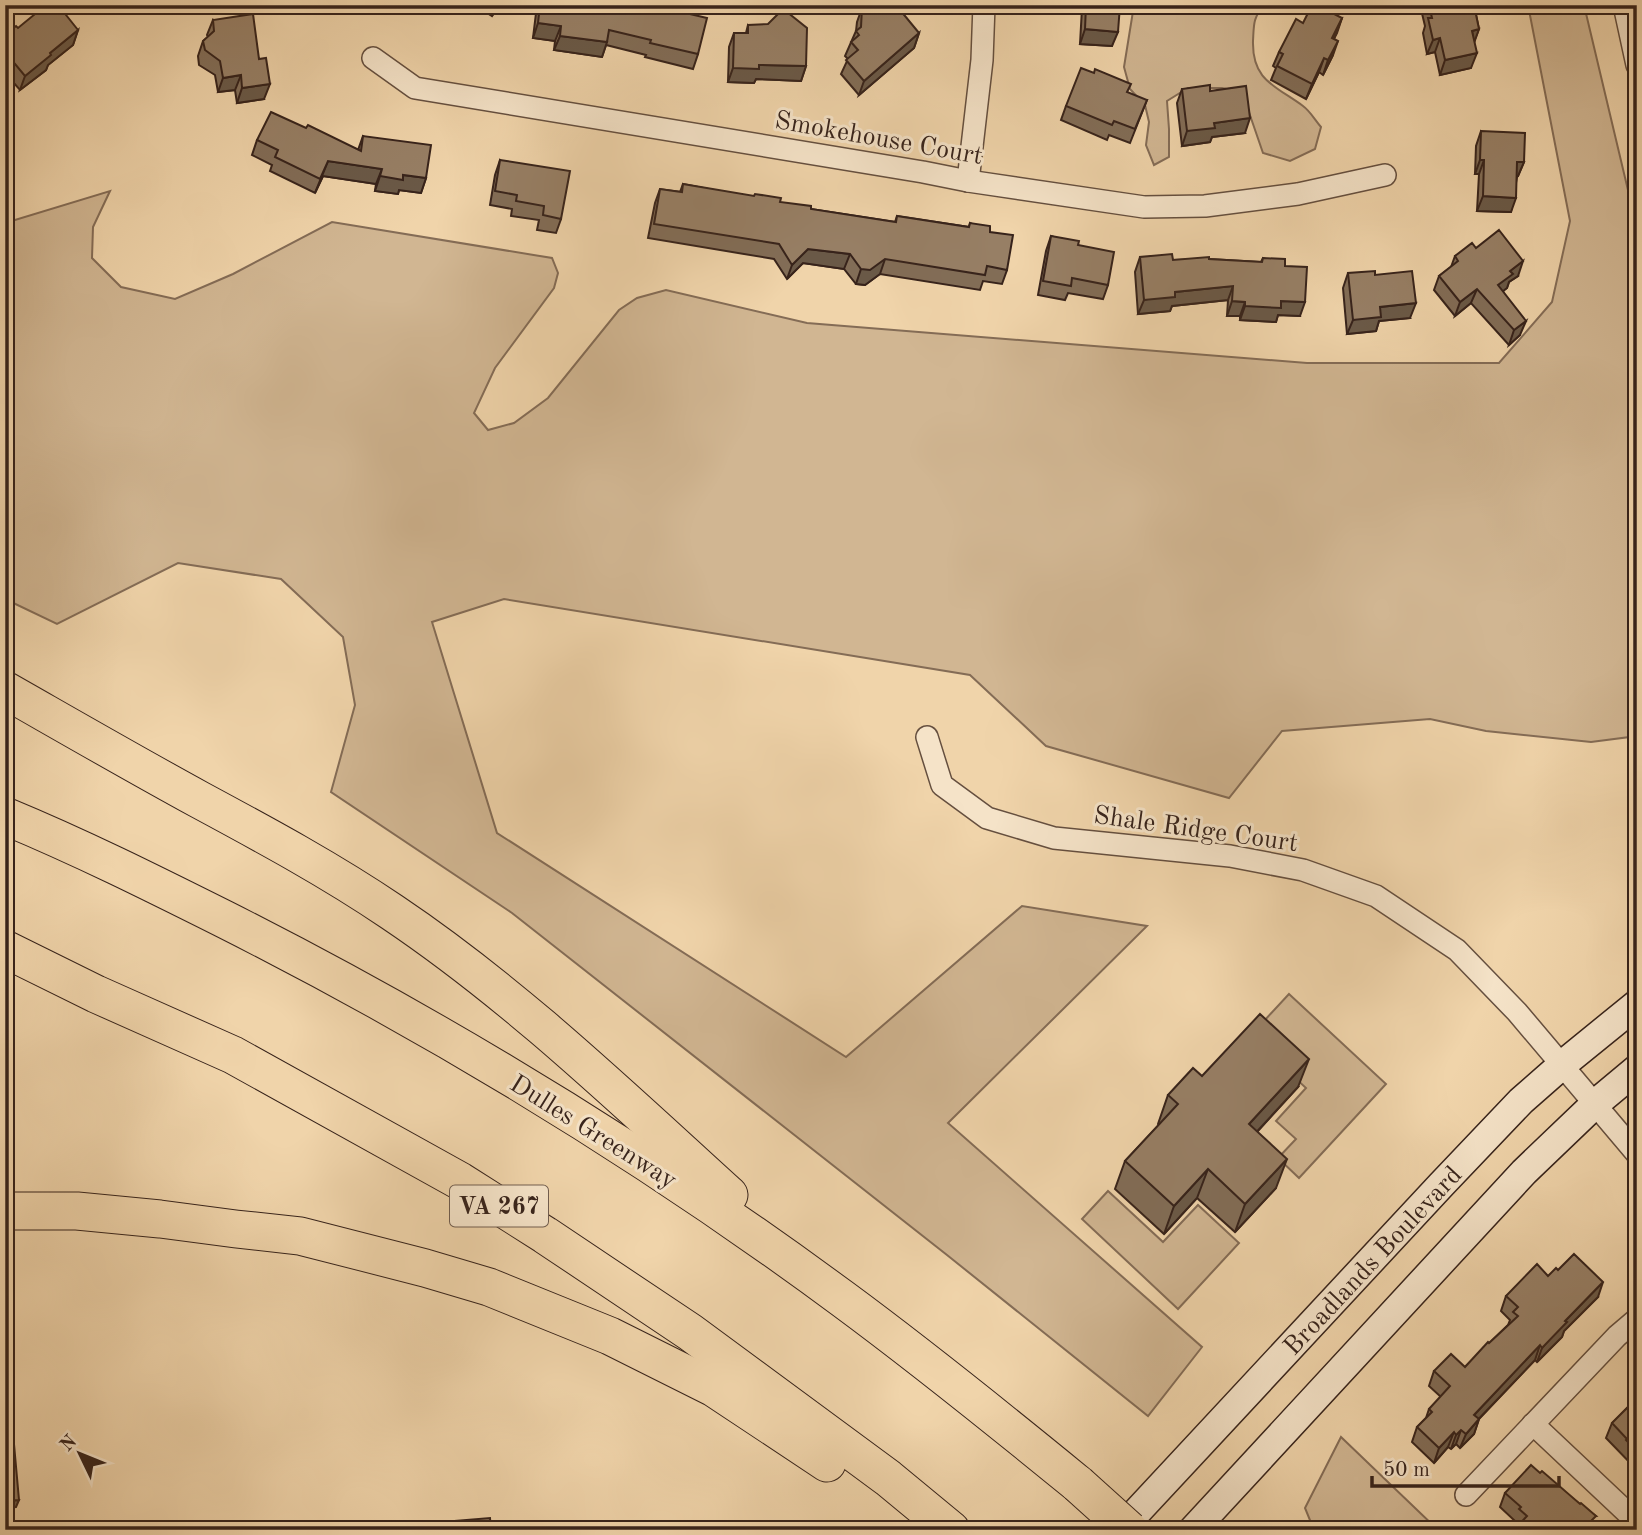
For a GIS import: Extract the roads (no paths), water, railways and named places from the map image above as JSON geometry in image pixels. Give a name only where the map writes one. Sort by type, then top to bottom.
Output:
[{"type":"highway","points":[[5,690],[324,868],[476,972],[555,1037],[841,1297]]},
{"type":"highway","name":"Dulles Greenway","points":[[5,816],[196,905],[296,956],[430,1030],[561,1108],[690,1191],[841,1297],[1078,1484],[1129,1530]]},
{"type":"highway","name":"VA 267","points":[[5,949],[233,1055],[460,1181],[690,1332],[888,1478],[951,1530]]},
{"type":"highway","points":[[5,1210],[77,1211],[300,1236],[489,1287],[610,1336],[714,1388],[934,1530]]},
{"type":"main road","name":"Broadlands Boulevard","points":[[1120,1530],[1521,1101],[1637,1004]]},
{"type":"main road","name":"Broadlands Boulevard","points":[[1193,1530],[1524,1172],[1595,1104],[1637,1069]]},
{"type":"street","points":[[968,181],[982,60],[984,5]]},
{"type":"street","points":[[1624,5],[1637,65]]},
{"type":"street","name":"Smokehouse Court","points":[[373,58],[415,88],[968,181],[1144,207],[1205,206],[1298,194],[1385,176]]},
{"type":"street","name":"Shale Ridge Court","points":[[927,737],[942,785],[987,818],[1054,838],[1230,856],[1303,870],[1376,896],[1457,950],[1517,1012],[1637,1154]]},
{"type":"street","points":[[1466,1495],[1617,1336],[1637,1319]]},
{"type":"street","points":[[1533,1424],[1637,1522]]}]
